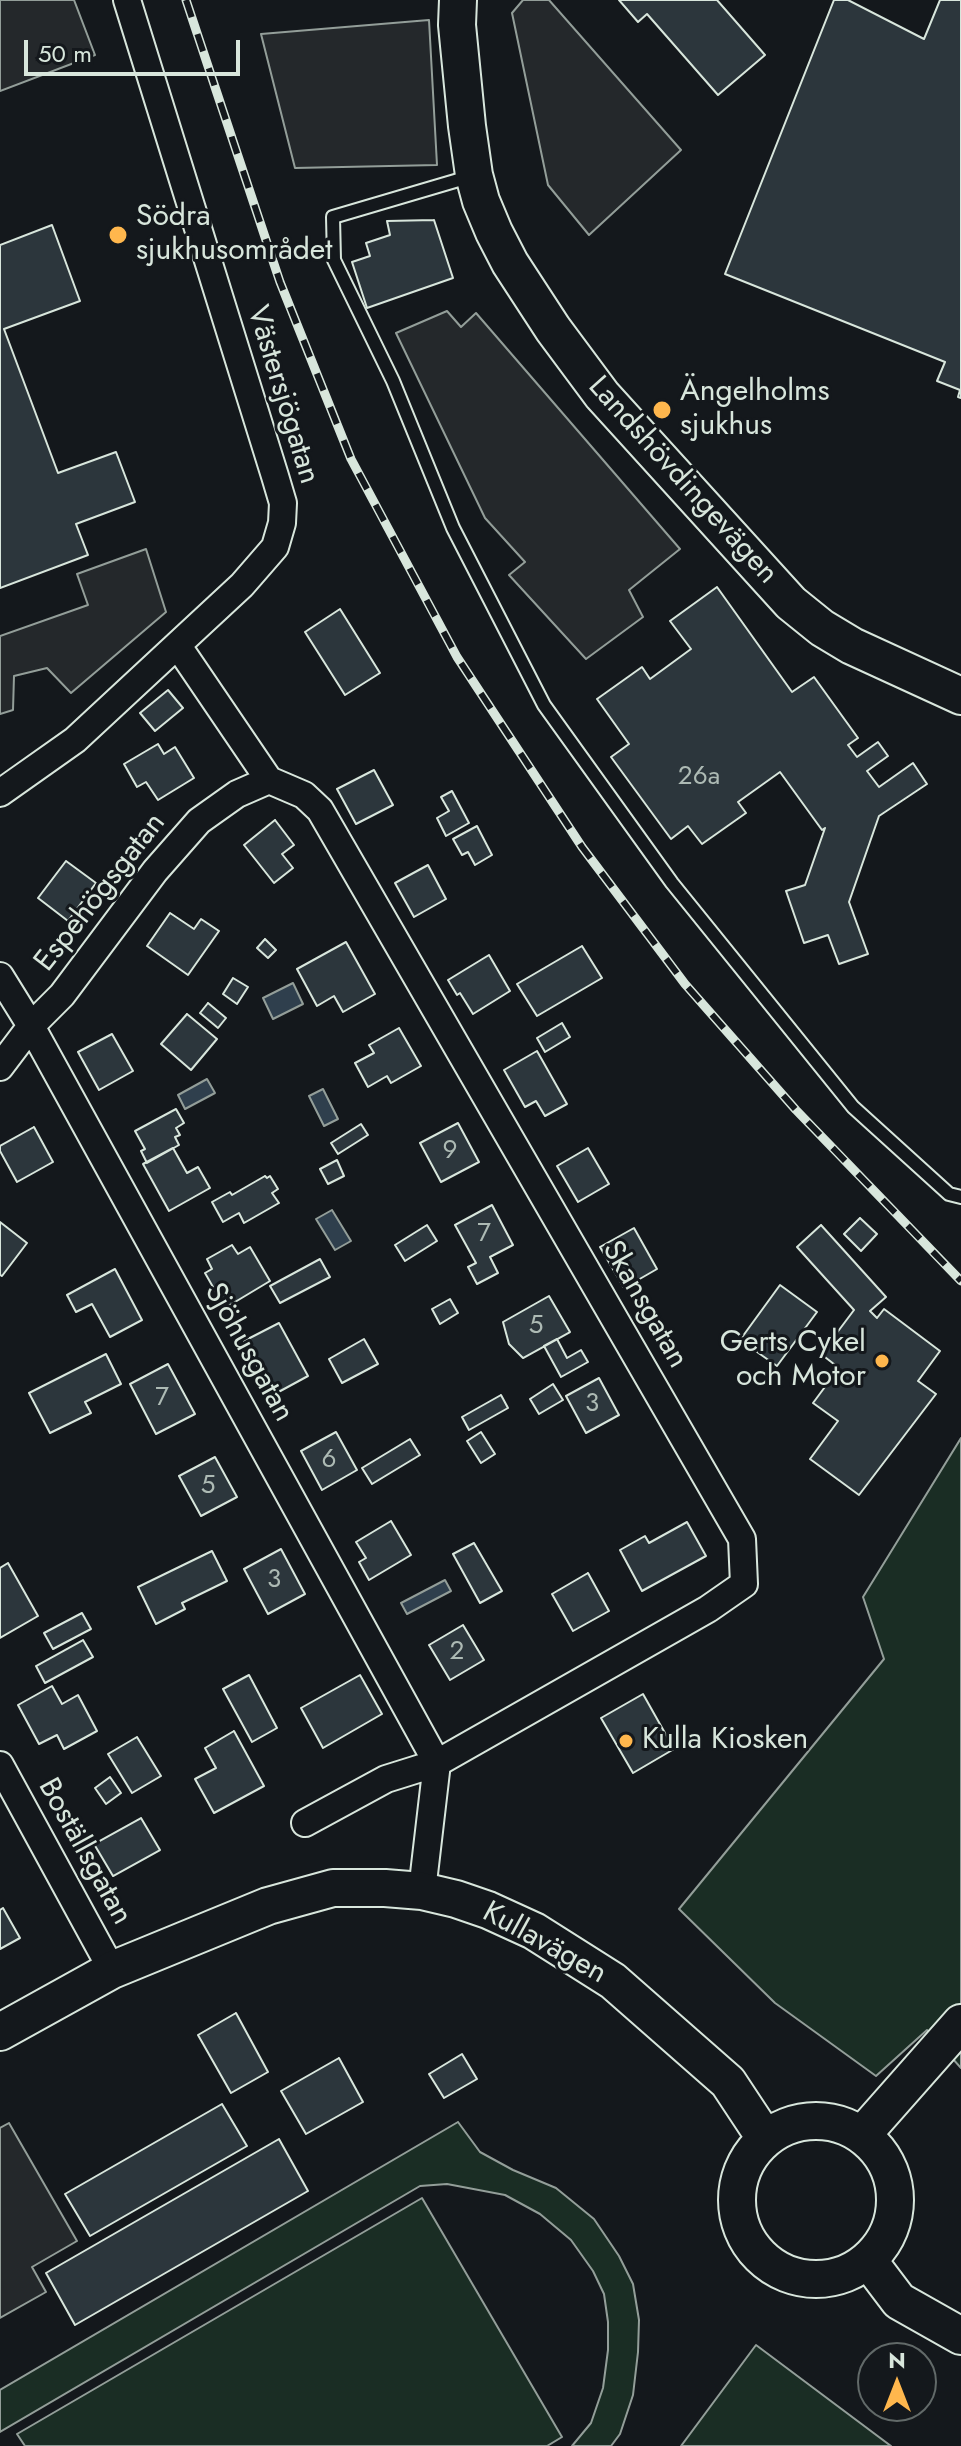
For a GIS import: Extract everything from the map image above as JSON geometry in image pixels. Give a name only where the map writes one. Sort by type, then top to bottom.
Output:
[{"type":"street","name":"Västersjögatan","points":[[0,793],[75,740],[178,646],[268,558],[280,537],[283,503],[127,0]]},
{"type":"street","name":"Landshövdingevägen","points":[[458,0],[457,25],[467,126],[481,201],[494,232],[553,329],[602,395],[791,603],[822,628],[852,646],[961,696]]},
{"type":"street","points":[[178,646],[269,780]]},
{"type":"street","name":"Espehögsgatan","points":[[0,1067],[31,1026],[62,995],[155,871],[199,821],[237,794],[269,780]]},
{"type":"street","name":"Skansgatan","points":[[269,780],[289,786],[320,810],[742,1539],[744,1584],[708,1609],[437,1763],[386,1779],[305,1823]]},
{"type":"street","name":"Sjöhusgatan","points":[[0,976],[31,1026],[437,1763]]},
{"type":"street","points":[[422,1891],[437,1763]]},
{"type":"street","name":"Boställsgatan","points":[[0,1765],[112,1970]]},
{"type":"street","name":"Kullavägen","points":[[0,2032],[112,1970],[268,1906],[333,1888],[422,1891],[456,1899],[522,1926],[613,1981],[728,2082],[765,2138]]},
{"type":"street","points":[[863,2134],[961,2023]]},
{"type":"street","points":[[814,2120],[839,2123],[863,2134],[883,2155],[894,2182],[895,2211],[886,2238],[868,2260],[844,2275],[816,2280],[789,2275],[764,2261],[747,2240],[737,2213],[737,2185],[747,2159],[765,2138],[788,2125],[814,2120]]},
{"type":"street","points":[[868,2260],[899,2301],[961,2336]]},
{"type":"lane","points":[[474,175],[333,217],[334,260],[393,381],[453,528],[544,705],[672,883],[853,1107],[949,1194],[961,1197]]},
{"type":"green space","points":[[961,1438],[961,2068],[927,2030],[876,2076],[775,2003],[679,1909],[884,1659],[863,1597]]},
{"type":"green space","points":[[458,2122],[480,2152],[556,2188],[594,2219],[619,2256],[633,2284],[639,2320],[633,2395],[620,2434],[611,2446],[572,2446],[591,2423],[603,2388],[608,2350],[604,2294],[593,2271],[571,2240],[540,2214],[505,2195],[447,2184],[420,2186],[0,2432],[0,2390]]},
{"type":"green space","points":[[422,2198],[562,2437],[547,2446],[25,2446],[17,2434]]},
{"type":"green space","points":[[756,2345],[891,2446],[681,2446]]},
{"type":"shaded area","points":[[0,0],[74,0],[95,55],[0,91]]},
{"type":"shaded area","points":[[523,0],[549,0],[681,150],[589,235],[548,185],[512,13]]},
{"type":"shaded area","points":[[429,20],[437,165],[295,168],[261,34]]},
{"type":"shaded area","points":[[447,311],[461,327],[476,313],[680,549],[629,590],[643,617],[586,659],[509,575],[525,562],[485,518],[396,333]]},
{"type":"shaded area","points":[[146,549],[166,612],[71,693],[47,668],[14,676],[13,710],[0,714],[0,636],[88,605],[77,574]]},
{"type":"shaded area","points":[[9,2123],[77,2241],[32,2267],[46,2292],[0,2318],[0,2128]]},
{"type":"water","points":[[293,983],[303,1004],[273,1019],[263,998]]},
{"type":"water","points":[[207,1079],[215,1093],[185,1109],[178,1095]]},
{"type":"water","points":[[323,1089],[338,1119],[324,1126],[309,1096]]},
{"type":"water","points":[[332,1210],[351,1241],[335,1250],[316,1219]]},
{"type":"water","points":[[445,1580],[451,1591],[407,1614],[401,1603]]},
{"type":"building","points":[[619,0],[717,0],[765,55],[718,95],[647,14],[638,22]]},
{"type":"building","points":[[834,0],[848,0],[924,39],[940,0],[961,0],[961,398],[958,397],[960,390],[937,381],[945,362],[725,274]]},
{"type":"building","points":[[434,220],[453,278],[367,308],[352,262],[370,256],[366,243],[390,235],[387,221]]},
{"type":"building","points":[[52,225],[80,301],[4,329],[58,473],[116,452],[135,502],[76,524],[88,555],[0,588],[0,245]]},
{"type":"building","points":[[717,587],[792,692],[814,677],[858,738],[848,745],[857,757],[878,742],[888,756],[867,771],[879,787],[913,763],[927,784],[879,816],[849,902],[868,954],[839,964],[828,935],[804,943],[786,891],[805,885],[825,828],[822,830],[780,772],[738,802],[746,813],[702,844],[688,826],[671,839],[611,757],[629,744],[597,699],[642,667],[650,679],[691,649],[670,621]]},
{"type":"building","points":[[340,609],[380,673],[345,695],[305,632]]},
{"type":"building","points":[[168,690],[183,708],[155,731],[140,713]]},
{"type":"building","points":[[158,744],[164,754],[175,747],[194,778],[158,800],[146,782],[137,787],[124,764]]},
{"type":"building","points":[[374,770],[393,805],[356,824],[337,789]]},
{"type":"building","points":[[452,791],[469,823],[446,836],[437,818],[449,811],[441,797]]},
{"type":"building","points":[[275,820],[294,845],[282,854],[293,868],[274,883],[244,845]]},
{"type":"building","points":[[477,826],[492,855],[475,865],[468,852],[462,855],[453,839]]},
{"type":"building","points":[[66,861],[96,883],[68,921],[38,898]]},
{"type":"building","points":[[428,865],[446,899],[414,917],[395,883]]},
{"type":"building","points":[[170,913],[194,929],[201,919],[219,931],[188,975],[147,946]]},
{"type":"building","points":[[265,939],[276,950],[268,958],[257,948]]},
{"type":"building","points":[[346,942],[375,994],[343,1012],[334,996],[317,1006],[297,969]]},
{"type":"building","points":[[582,946],[602,978],[537,1016],[517,984]]},
{"type":"building","points":[[489,955],[510,991],[473,1014],[448,980]]},
{"type":"building","points":[[233,978],[248,987],[237,1004],[223,994]]},
{"type":"building","points":[[208,1003],[226,1018],[218,1028],[200,1013]]},
{"type":"building","points":[[187,1014],[217,1039],[191,1070],[161,1044]]},
{"type":"building","points":[[562,1023],[570,1037],[545,1052],[537,1038]]},
{"type":"building","points":[[399,1028],[421,1066],[391,1083],[387,1076],[368,1087],[355,1063],[374,1053],[369,1045]]},
{"type":"building","points":[[112,1034],[133,1071],[99,1090],[78,1052]]},
{"type":"building","points":[[537,1051],[567,1104],[545,1116],[536,1101],[525,1107],[504,1070]]},
{"type":"building","points":[[176,1109],[184,1123],[176,1128],[180,1135],[175,1137],[179,1145],[147,1163],[141,1151],[145,1149],[135,1131]]},
{"type":"building","points":[[458,1123],[479,1162],[441,1182],[420,1143]]},
{"type":"building","points":[[361,1124],[368,1135],[338,1154],[331,1143]]},
{"type":"building","points":[[34,1127],[53,1162],[17,1182],[0,1146]]},
{"type":"building","points":[[173,1148],[187,1173],[198,1167],[210,1188],[169,1211],[143,1164]]},
{"type":"building","points":[[588,1148],[609,1184],[578,1202],[557,1166]]},
{"type":"building","points":[[337,1160],[344,1176],[328,1184],[320,1169]]},
{"type":"building","points":[[270,1176],[278,1189],[272,1193],[279,1203],[244,1223],[239,1213],[223,1222],[212,1202],[230,1192],[232,1195]]},
{"type":"building","points":[[492,1205],[513,1245],[490,1257],[498,1273],[477,1284],[468,1267],[476,1263],[455,1225]]},
{"type":"building","points":[[860,1218],[877,1234],[861,1251],[844,1234]]},
{"type":"building","points":[[0,1222],[27,1243],[2,1276],[0,1275]]},
{"type":"building","points":[[427,1225],[437,1241],[405,1261],[395,1245]]},
{"type":"building","name":"Gerts Cykel och Motor","points":[[821,1225],[886,1297],[870,1311],[877,1318],[884,1309],[940,1351],[918,1381],[936,1394],[859,1495],[810,1459],[838,1421],[813,1403],[839,1368],[821,1354],[854,1310],[797,1247]]},
{"type":"building","points":[[634,1228],[657,1269],[624,1288],[600,1247]]},
{"type":"building","points":[[232,1245],[238,1254],[250,1247],[270,1281],[225,1308],[205,1273],[212,1269],[207,1259]]},
{"type":"building","points":[[320,1259],[330,1277],[280,1303],[270,1286]]},
{"type":"building","points":[[115,1269],[142,1320],[110,1337],[92,1304],[76,1312],[67,1295]]},
{"type":"building","points":[[780,1285],[817,1312],[777,1366],[740,1340]]},
{"type":"building","points":[[549,1296],[570,1332],[523,1358],[509,1344],[503,1322]]},
{"type":"building","points":[[450,1299],[458,1313],[440,1324],[432,1309]]},
{"type":"building","points":[[279,1323],[308,1376],[273,1395],[244,1341]]},
{"type":"building","points":[[364,1339],[378,1364],[342,1383],[329,1359]]},
{"type":"building","points":[[557,1339],[567,1358],[581,1350],[588,1362],[561,1377],[544,1346]]},
{"type":"building","points":[[106,1354],[121,1384],[85,1402],[91,1413],[50,1433],[29,1393]]},
{"type":"building","points":[[168,1364],[195,1414],[156,1434],[130,1384]]},
{"type":"building","points":[[599,1378],[619,1415],[586,1433],[566,1396]]},
{"type":"building","points":[[553,1384],[563,1400],[539,1414],[530,1399]]},
{"type":"building","points":[[501,1395],[508,1408],[469,1430],[462,1417]]},
{"type":"building","points":[[336,1432],[357,1470],[322,1490],[301,1451]]},
{"type":"building","points":[[481,1432],[495,1454],[481,1463],[467,1441]]},
{"type":"building","points":[[410,1439],[420,1455],[372,1484],[362,1468]]},
{"type":"building","points":[[215,1457],[237,1497],[201,1516],[179,1476]]},
{"type":"building","points":[[391,1521],[411,1555],[369,1580],[359,1562],[366,1558],[356,1542]]},
{"type":"building","points":[[687,1522],[706,1556],[642,1591],[620,1550],[645,1536],[649,1543]]},
{"type":"building","points":[[474,1543],[502,1591],[480,1603],[453,1554]]},
{"type":"building","points":[[281,1549],[305,1594],[268,1614],[244,1569]]},
{"type":"building","points":[[212,1551],[227,1581],[182,1603],[185,1609],[156,1624],[138,1587]]},
{"type":"building","points":[[8,1563],[38,1616],[0,1638],[0,1568]]},
{"type":"building","points":[[588,1573],[609,1611],[573,1631],[552,1594]]},
{"type":"building","points":[[82,1613],[91,1629],[53,1649],[44,1633]]},
{"type":"building","points":[[463,1625],[484,1660],[450,1680],[429,1645]]},
{"type":"building","points":[[83,1640],[93,1657],[45,1683],[36,1666]]},
{"type":"building","points":[[249,1675],[277,1728],[252,1742],[223,1689]]},
{"type":"building","points":[[360,1675],[382,1714],[323,1748],[301,1708]]},
{"type":"building","points":[[52,1686],[62,1704],[78,1695],[97,1731],[64,1749],[57,1735],[39,1744],[18,1705]]},
{"type":"building","points":[[643,1694],[674,1749],[633,1773],[601,1718]]},
{"type":"building","points":[[234,1731],[264,1786],[214,1813],[195,1779],[216,1768],[205,1748]]},
{"type":"building","points":[[137,1737],[161,1776],[132,1793],[108,1754]]},
{"type":"building","points":[[110,1777],[121,1793],[106,1804],[95,1788]]},
{"type":"building","points":[[141,1818],[160,1850],[113,1876],[94,1844]]},
{"type":"building","points":[[3,1908],[20,1938],[0,1949],[0,1910]]},
{"type":"building","points":[[236,2013],[268,2072],[231,2093],[198,2035]]},
{"type":"building","points":[[462,2054],[477,2079],[444,2098],[429,2074]]},
{"type":"building","points":[[339,2058],[363,2102],[306,2134],[281,2091]]},
{"type":"building","points":[[222,2104],[247,2146],[90,2236],[65,2194]]},
{"type":"building","points":[[279,2139],[308,2191],[75,2325],[46,2273]]},
{"type":"railway","points":[[186,0],[280,282],[351,459],[457,657],[582,847],[685,984],[796,1110],[961,1281]]},
{"type":"place","name":"Södra sjukhusområdet","points":[[118,235]]},
{"type":"place","name":"Ängelholms sjukhus","points":[[662,410]]},
{"type":"place","name":"Gerts Cykel och Motor","points":[[882,1361]]},
{"type":"place","name":"Kulla Kiosken","points":[[626,1741]]}]
